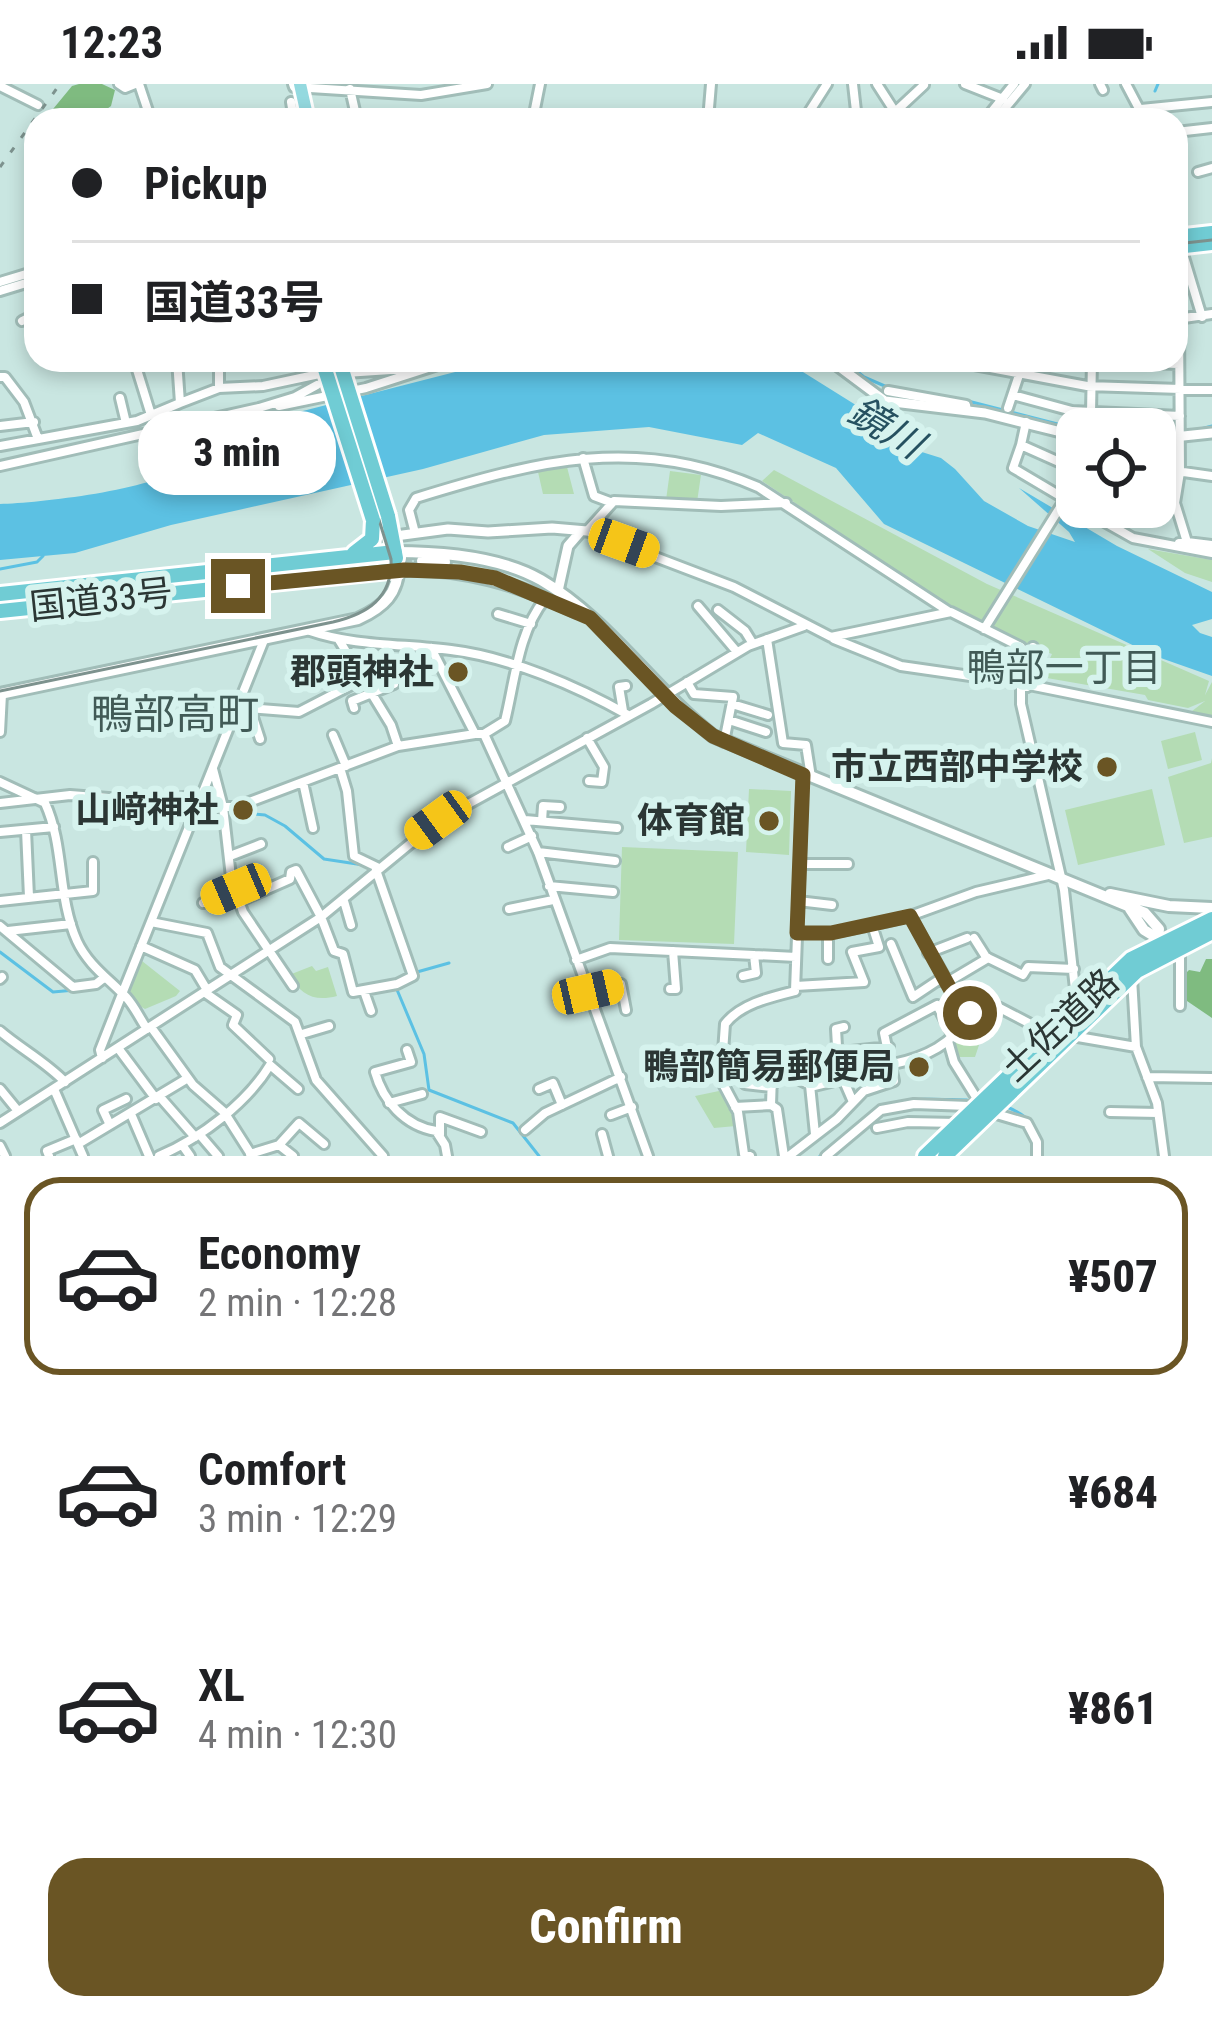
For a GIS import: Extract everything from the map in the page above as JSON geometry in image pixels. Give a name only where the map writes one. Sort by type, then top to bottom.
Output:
[{"type":"highway","points":[[326,372],[378,524],[397,549],[398,570]]},
{"type":"highway","points":[[338,558],[359,551],[378,524],[342,372]]},
{"type":"highway","name":"国道33号","points":[[0,611],[397,549]]},
{"type":"highway","name":"国道33号","points":[[0,594],[398,570]]},
{"type":"highway","name":"土佐道路","points":[[1151,949],[1179,946],[1210,928]]},
{"type":"highway","name":"土佐道路","points":[[925,1156],[1068,1035],[1108,988],[1151,949],[1210,928]]},
{"type":"highway","name":"土佐道路","points":[[949,1154],[979,1107],[1050,1034],[1077,1007],[1108,988],[1130,982],[1151,949]]},
{"type":"main road","points":[[397,549],[497,565],[536,577],[559,598]]},
{"type":"main road","points":[[422,561],[478,566],[559,598],[590,618],[666,696],[724,742],[1128,906],[1153,920],[1159,929],[1151,949]]},
{"type":"main road","points":[[126,590],[357,564]]},
{"type":"main road","points":[[1,694],[358,619],[378,609],[394,592],[398,570],[495,578],[559,598]]},
{"type":"main road","points":[[1101,893],[1169,906],[1212,908]]},
{"type":"main road","points":[[1128,906],[1151,949]]},
{"type":"street","points":[[118,84],[125,88],[137,84]]},
{"type":"street","points":[[304,85],[421,95],[487,84]]},
{"type":"street","points":[[965,84],[1003,98]]},
{"type":"street","points":[[995,108],[1014,84]]},
{"type":"street","points":[[1005,108],[1025,84]]},
{"type":"street","points":[[900,108],[924,85]]},
{"type":"street","points":[[0,86],[38,105]]},
{"type":"street","points":[[350,89],[354,108]]},
{"type":"street","points":[[291,102],[292,108]]},
{"type":"street","points":[[1151,108],[1212,102]]},
{"type":"street","points":[[1198,172],[1212,168]]},
{"type":"street","points":[[1188,268],[1207,316]]},
{"type":"street","points":[[138,372],[151,415]]},
{"type":"street","points":[[178,372],[180,404]]},
{"type":"street","points":[[219,372],[219,388]]},
{"type":"street","points":[[0,446],[127,423],[219,388],[262,386],[336,372]]},
{"type":"street","points":[[0,466],[366,388],[411,372]]},
{"type":"street","points":[[846,372],[885,400],[1056,430]]},
{"type":"street","points":[[1013,372],[1091,387],[1212,390]]},
{"type":"street","points":[[1090,408],[1092,372]]},
{"type":"street","points":[[1176,497],[1179,372]]},
{"type":"street","points":[[1008,408],[1019,373]]},
{"type":"street","points":[[0,377],[13,386],[34,422],[38,439]]},
{"type":"street","points":[[259,408],[317,386]]},
{"type":"street","points":[[888,391],[966,405],[967,411]]},
{"type":"street","points":[[1012,394],[1069,408]]},
{"type":"street","points":[[120,398],[127,423]]},
{"type":"street","points":[[1176,416],[1180,416]]},
{"type":"street","points":[[0,427],[34,422]]},
{"type":"street","points":[[1026,422],[1013,469],[1056,494]]},
{"type":"street","points":[[1176,436],[1212,433]]},
{"type":"street","points":[[1021,445],[1056,461]]},
{"type":"street","points":[[415,532],[410,510],[416,498],[484,478],[583,458],[656,457],[695,463],[725,472],[786,503],[951,612],[1022,649],[1023,685],[1077,1007]]},
{"type":"street","points":[[583,458],[593,496],[610,503],[786,503]]},
{"type":"street","points":[[1176,471],[1212,476]]},
{"type":"street","points":[[223,810],[398,746],[480,734],[505,721],[514,667],[531,624],[559,598],[568,546],[610,503]]},
{"type":"street","points":[[1176,506],[1187,542]]},
{"type":"street","points":[[984,629],[1056,513]]},
{"type":"street","points":[[1119,528],[1166,545],[1212,549]]},
{"type":"street","points":[[397,549],[415,532],[584,531],[734,586],[805,626],[902,666],[1212,722]]},
{"type":"street","points":[[1166,545],[1187,542],[1212,549]]},
{"type":"street","points":[[698,606],[737,652]]},
{"type":"street","points":[[718,610],[745,631],[753,644]]},
{"type":"street","points":[[831,638],[951,612]]},
{"type":"street","points":[[498,614],[531,624]]},
{"type":"street","points":[[0,1123],[321,917],[439,820],[737,652],[805,626]]},
{"type":"street","points":[[309,630],[339,638],[456,650],[514,667],[626,714]]},
{"type":"street","points":[[339,638],[391,724],[398,746]]},
{"type":"street","points":[[750,1156],[743,1154],[735,1107],[721,1080],[726,1019],[755,1003],[796,991],[807,776],[806,746],[782,743],[766,639]]},
{"type":"street","points":[[102,1058],[100,1049],[136,956],[265,640]]},
{"type":"street","points":[[1023,685],[1033,647]]},
{"type":"street","points":[[431,648],[532,836],[648,1156]]},
{"type":"street","points":[[236,707],[299,712],[363,679]]},
{"type":"street","points":[[687,682],[694,694],[733,697],[724,742]]},
{"type":"street","points":[[354,708],[352,701],[394,684]]},
{"type":"street","points":[[626,686],[619,687],[626,714]]},
{"type":"street","points":[[0,732],[1,694]]},
{"type":"street","points":[[731,704],[768,715]]},
{"type":"street","points":[[250,708],[260,739]]},
{"type":"street","points":[[729,720],[766,732]]},
{"type":"street","points":[[240,902],[290,879],[296,870],[334,951],[343,954],[353,992],[413,976],[378,869],[354,856],[343,767],[333,735]]},
{"type":"street","points":[[586,738],[604,766],[602,782],[589,781]]},
{"type":"street","points":[[213,765],[240,902],[293,986]]},
{"type":"street","points":[[0,782],[41,800],[54,827],[61,893],[83,952],[188,1078],[224,1112],[251,1155],[279,1144],[303,1120],[324,1144]]},
{"type":"street","points":[[303,782],[313,828]]},
{"type":"street","points":[[0,803],[70,795],[147,801],[202,795]]},
{"type":"street","points":[[542,821],[543,806],[560,807]]},
{"type":"street","points":[[590,826],[591,813]]},
{"type":"street","points":[[525,820],[617,828]]},
{"type":"street","points":[[0,832],[54,827]]},
{"type":"street","points":[[26,830],[28,897]]},
{"type":"street","points":[[508,847],[532,836]]},
{"type":"street","points":[[230,856],[261,844]]},
{"type":"street","points":[[538,852],[615,861]]},
{"type":"street","points":[[0,901],[93,891],[93,862]]},
{"type":"street","points":[[800,864],[848,865]]},
{"type":"street","points":[[797,933],[872,925],[976,892],[1055,875]]},
{"type":"street","points":[[549,886],[613,892]]},
{"type":"street","points":[[203,903],[236,889]]},
{"type":"street","points":[[509,909],[553,900]]},
{"type":"street","points":[[344,901],[351,925]]},
{"type":"street","points":[[798,901],[832,905]]},
{"type":"street","points":[[910,916],[967,1013]]},
{"type":"street","points":[[151,922],[207,933],[220,967],[296,1022],[316,1079],[383,1156]]},
{"type":"street","points":[[3,929],[71,924]]},
{"type":"street","points":[[796,986],[864,982],[852,952],[879,947],[872,925]]},
{"type":"street","points":[[3,929],[74,987],[96,984],[105,977]]},
{"type":"street","points":[[827,958],[828,933]]},
{"type":"street","points":[[928,953],[971,938],[988,958],[1023,975],[1028,967],[1074,969]]},
{"type":"street","points":[[891,944],[913,997],[988,958]]},
{"type":"street","points":[[124,946],[136,956]]},
{"type":"street","points":[[141,946],[195,970],[206,991],[237,1015],[233,1025],[269,1059]]},
{"type":"street","points":[[1179,946],[1180,1006]]},
{"type":"street","points":[[576,960],[610,948],[796,957]]},
{"type":"street","points":[[1151,949],[1130,982],[1136,1047],[1158,1114],[1164,1156]]},
{"type":"street","points":[[670,989],[676,989],[673,950]]},
{"type":"street","points":[[743,976],[756,973],[754,955]]},
{"type":"street","points":[[588,992],[621,984],[626,1010]]},
{"type":"street","points":[[1108,988],[1133,1002]]},
{"type":"street","points":[[364,991],[371,1011]]},
{"type":"street","points":[[735,1107],[771,1105],[776,1109],[787,1156],[864,1091],[894,1081],[884,1034],[937,1005],[951,1038],[954,1062],[979,1107]]},
{"type":"street","points":[[893,1064],[913,1060],[951,1038],[967,1013],[981,1006],[996,1006],[1050,1034]]},
{"type":"street","points":[[302,1034],[329,1026]]},
{"type":"street","points":[[844,1027],[836,1029],[843,1079],[853,1102]]},
{"type":"street","points":[[0,1031],[65,1082]]},
{"type":"street","points":[[1068,1035],[1136,1047]]},
{"type":"street","points":[[842,1052],[889,1047]]},
{"type":"street","points":[[118,1048],[158,1098],[218,1156]]},
{"type":"street","points":[[407,1050],[411,1062],[372,1074],[382,1098],[440,1137]]},
{"type":"street","points":[[159,1156],[197,1136],[250,1096],[270,1065],[298,1089]]},
{"type":"street","points":[[771,1105],[772,1075],[794,1077],[811,1087],[843,1079]]},
{"type":"street","points":[[525,1130],[562,1105],[621,1077]]},
{"type":"street","points":[[1147,1077],[1212,1078]]},
{"type":"street","points":[[49,1156],[46,1151],[110,1125],[188,1078]]},
{"type":"street","points":[[539,1089],[553,1083],[562,1105]]},
{"type":"street","points":[[745,1084],[772,1087]]},
{"type":"street","points":[[811,1087],[816,1136]]},
{"type":"street","points":[[0,1089],[18,1111]]},
{"type":"street","points":[[54,1089],[83,1156]]},
{"type":"street","points":[[388,1103],[422,1094]]},
{"type":"street","points":[[110,1125],[103,1110],[126,1099]]},
{"type":"street","points":[[826,1156],[881,1110],[914,1104],[979,1107],[1027,1123],[1037,1156]]},
{"type":"street","points":[[611,1115],[632,1107]]},
{"type":"street","points":[[1110,1112],[1158,1114]]},
{"type":"street","points":[[131,1114],[145,1155]]},
{"type":"street","points":[[447,1156],[440,1118],[481,1132]]},
{"type":"street","points":[[877,1128],[908,1122],[959,1123]]},
{"type":"street","points":[[600,1137],[608,1156]]},
{"type":"street","points":[[626,1142],[642,1137]]},
{"type":"street","points":[[279,1144],[293,1156]]},
{"type":"street","points":[[183,1145],[190,1156]]},
{"type":"street","points":[[0,1146],[5,1156]]},
{"type":"green space","points":[[102,84],[115,90],[111,106],[54,108],[72,86]]},
{"type":"green space","points":[[567,467],[574,494],[543,494],[538,472]]},
{"type":"green space","points":[[774,470],[987,584],[1209,681],[1205,695],[1212,682],[1212,720],[1187,715],[1205,701],[1188,708],[1148,700],[1145,695],[1041,677],[1052,654],[984,629],[762,481]]},
{"type":"green space","points":[[670,471],[701,475],[697,502],[666,500]]},
{"type":"green space","points":[[1148,549],[1212,560],[1212,582],[1185,573]]},
{"type":"green space","points":[[1195,732],[1202,760],[1168,769],[1161,741]]},
{"type":"green space","points":[[1212,758],[1212,837],[1184,843],[1168,777],[1211,763]]},
{"type":"green space","name":"体育館","points":[[749,789],[791,791],[789,855],[746,852]]},
{"type":"green space","points":[[1152,789],[1165,845],[1078,865],[1065,810]]},
{"type":"green space","points":[[622,847],[738,852],[734,944],[619,940]]},
{"type":"green space","points":[[1206,959],[1212,959],[1212,1018],[1187,1001],[1185,974],[1200,972]]},
{"type":"green space","points":[[142,961],[180,991],[176,996],[145,1009],[133,1002],[128,988]]},
{"type":"green space","points":[[312,966],[316,971],[328,967],[337,996],[321,998],[298,988],[289,975]]},
{"type":"green space","points":[[974,1031],[983,1033],[975,1057],[956,1057],[952,1041]]},
{"type":"green space","points":[[719,1091],[734,1113],[736,1126],[714,1128],[695,1096]]},
{"type":"water","name":"鏡川","points":[[455,372],[803,372],[899,432],[909,448],[941,458],[984,501],[1028,526],[1075,542],[1064,528],[1087,528],[1212,592],[1212,619],[1192,625],[1212,637],[1212,676],[1155,656],[884,524],[836,468],[758,433],[742,445],[649,427],[544,435],[423,469],[171,525],[75,553],[0,560],[0,504],[67,498],[148,482],[183,466],[205,436]]},
{"type":"water","points":[[1019,488],[1056,510],[1056,521]]},
{"type":"waterway","points":[[1011,95],[1020,84]]},
{"type":"waterway","points":[[1155,91],[1158,84]]},
{"type":"waterway","points":[[0,287],[16,282]]},
{"type":"waterway","name":"鏡川","points":[[858,372],[887,387]]},
{"type":"waterway","name":"鏡川","points":[[902,390],[1056,424]]},
{"type":"waterway","points":[[1193,431],[1212,426]]},
{"type":"waterway","points":[[0,569],[37,562],[43,556]]},
{"type":"waterway","points":[[6,781],[41,796]]},
{"type":"waterway","points":[[85,800],[141,804]]},
{"type":"waterway","points":[[157,804],[219,810]]},
{"type":"waterway","points":[[228,812],[265,815],[324,859],[370,866]]},
{"type":"waterway","points":[[0,952],[53,992],[75,990]]},
{"type":"waterway","points":[[417,972],[449,963]]},
{"type":"waterway","points":[[395,985],[424,1054],[429,1090],[513,1123],[539,1156]]},
{"type":"waterway","points":[[125,1002],[139,1023]]},
{"type":"waterway","points":[[854,1128],[893,1104],[967,1100]]},
{"type":"waterway","points":[[1007,1107],[1033,1126],[1042,1156]]},
{"type":"waterway","points":[[820,1156],[837,1142]]},
{"type":"tunnel","points":[[357,564],[422,561]]},
{"type":"tram line","points":[[1188,243],[1212,240]]},
{"type":"tram line","points":[[0,691],[333,622],[376,602],[388,584],[391,559],[334,372]]},
{"type":"railway","points":[[43,108],[60,84]]},
{"type":"railway","points":[[0,167],[24,134]]},
{"type":"place","name":"郡頭神社","points":[[458,672]]},
{"type":"place","name":"市立西部中学校","points":[[1107,767]]},
{"type":"place","name":"山﨑神社","points":[[243,810]]},
{"type":"place","name":"体育館","points":[[769,821]]},
{"type":"place","name":"鴨部簡易郵便局","points":[[919,1067]]},
{"type":"district","name":"鴨部一丁目","points":[[1064,668]]},
{"type":"district","name":"鴨部高町","points":[[175,714]]},
{"type":"route","points":[[238,586],[404,570],[460,572],[495,578],[590,618],[675,706],[713,736],[803,775],[797,933],[831,933],[910,916],[960,1007],[970,1013]]}]
